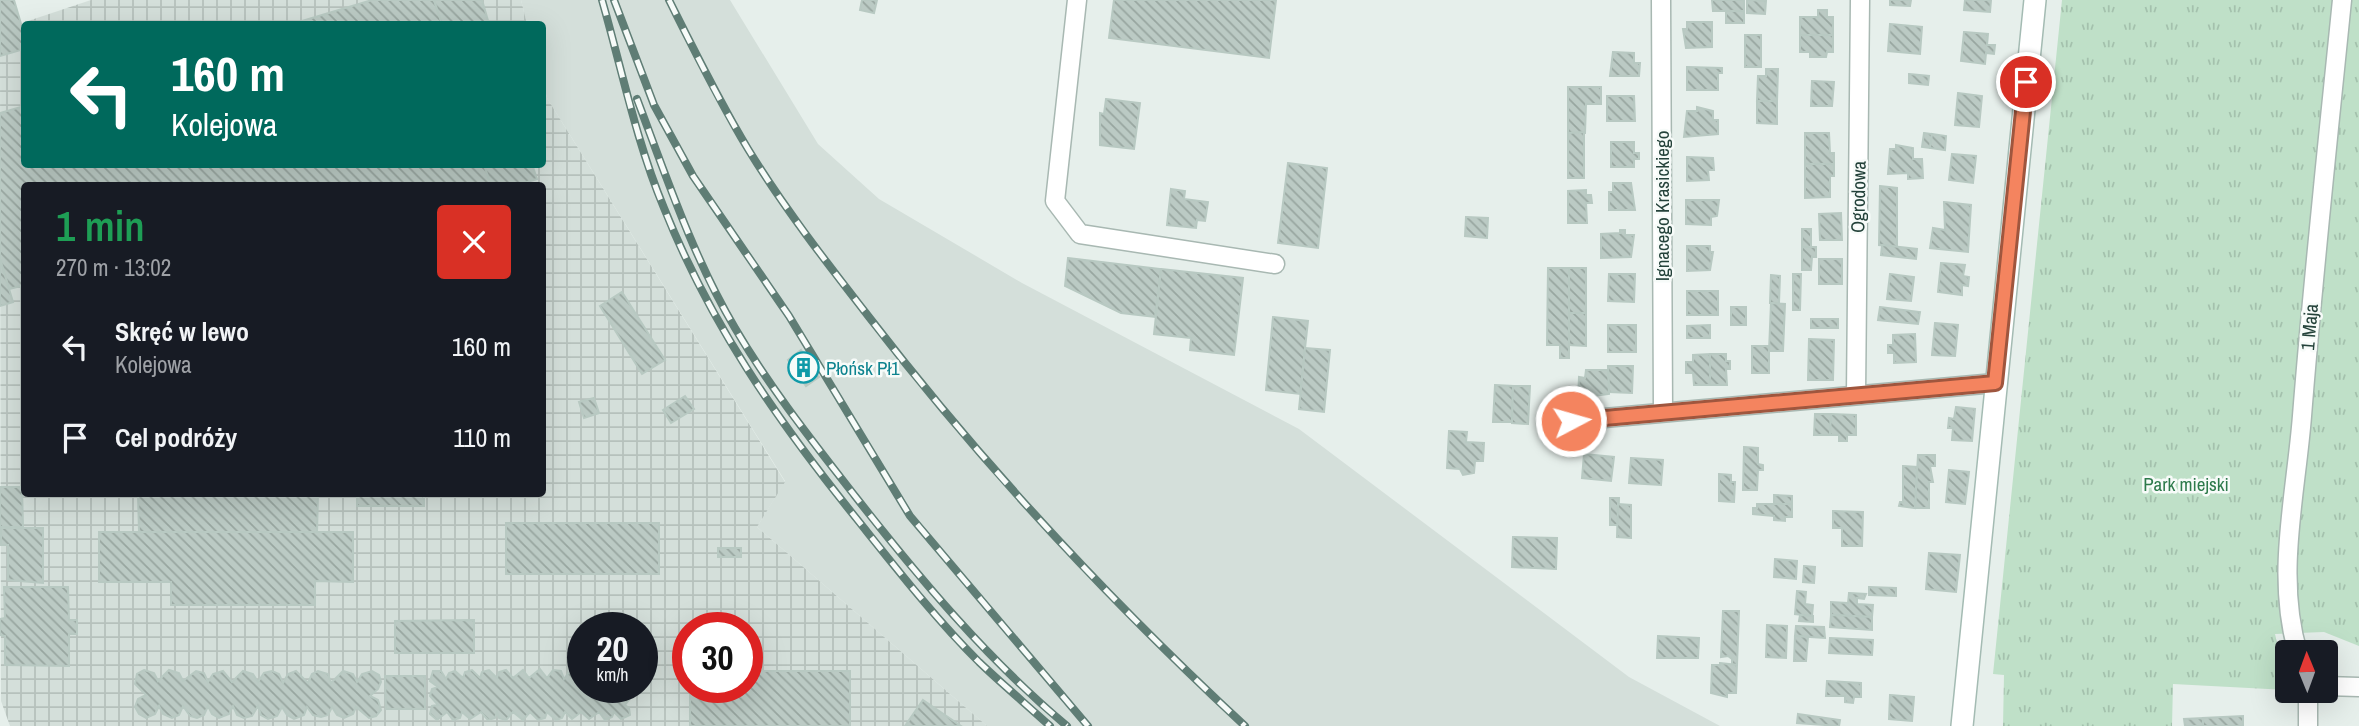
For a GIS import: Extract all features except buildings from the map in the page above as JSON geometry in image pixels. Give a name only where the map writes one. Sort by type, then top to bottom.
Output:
[{"type":"street","points":[[1077,0],[1055,201],[1080,234],[1275,264]]},
{"type":"street","name":"Ignacego Krasickiego","points":[[1661,0],[1663,412]]},
{"type":"street","name":"Ogrodowa","points":[[1856,394],[1860,0]]},
{"type":"street","points":[[1962,726],[2035,0]]},
{"type":"street","name":"1 Maja","points":[[2294,640],[2289,625],[2287,581],[2308,331],[2342,0]]},
{"type":"street","points":[[1571,421],[1995,383]]},
{"type":"street","points":[[2338,686],[2359,687]]},
{"type":"street","points":[[2308,704],[2308,726]]},
{"type":"shaded area","points":[[91,0],[521,0],[526,21],[28,21]]},
{"type":"shaded area","points":[[521,0],[730,0],[818,144],[879,199],[1022,283],[1299,429],[1629,677],[1720,726],[987,726],[757,527],[785,481],[547,98],[546,21],[526,21]]},
{"type":"shaded area","points":[[21,50],[21,168],[546,168],[546,94],[785,482],[757,527],[987,726],[10,726],[1,701],[0,56]]},
{"type":"green space","name":"Park miejski","points":[[2062,0],[2359,0],[2359,646],[2324,632],[2275,634],[2275,689],[2173,684],[2172,726],[2003,726],[2004,675],[1993,674]]},
{"type":"railway","points":[[602,0],[637,131],[654,183],[702,291],[746,368],[824,477],[929,608],[979,662],[1050,726]]},
{"type":"railway","points":[[614,0],[654,105],[693,176],[789,316],[910,516],[1088,726]]},
{"type":"railway","points":[[669,0],[737,131],[762,171],[822,256],[912,372],[1048,529],[1144,629],[1245,726]]},
{"type":"railway","points":[[637,99],[681,216],[706,273],[735,328],[763,372],[823,455],[930,588],[982,646],[1067,726]]},
{"type":"place","name":"Płońsk Pł1","points":[[803,368]]},
{"type":"route","points":[[1571,421],[1995,383],[2026,82]]}]
